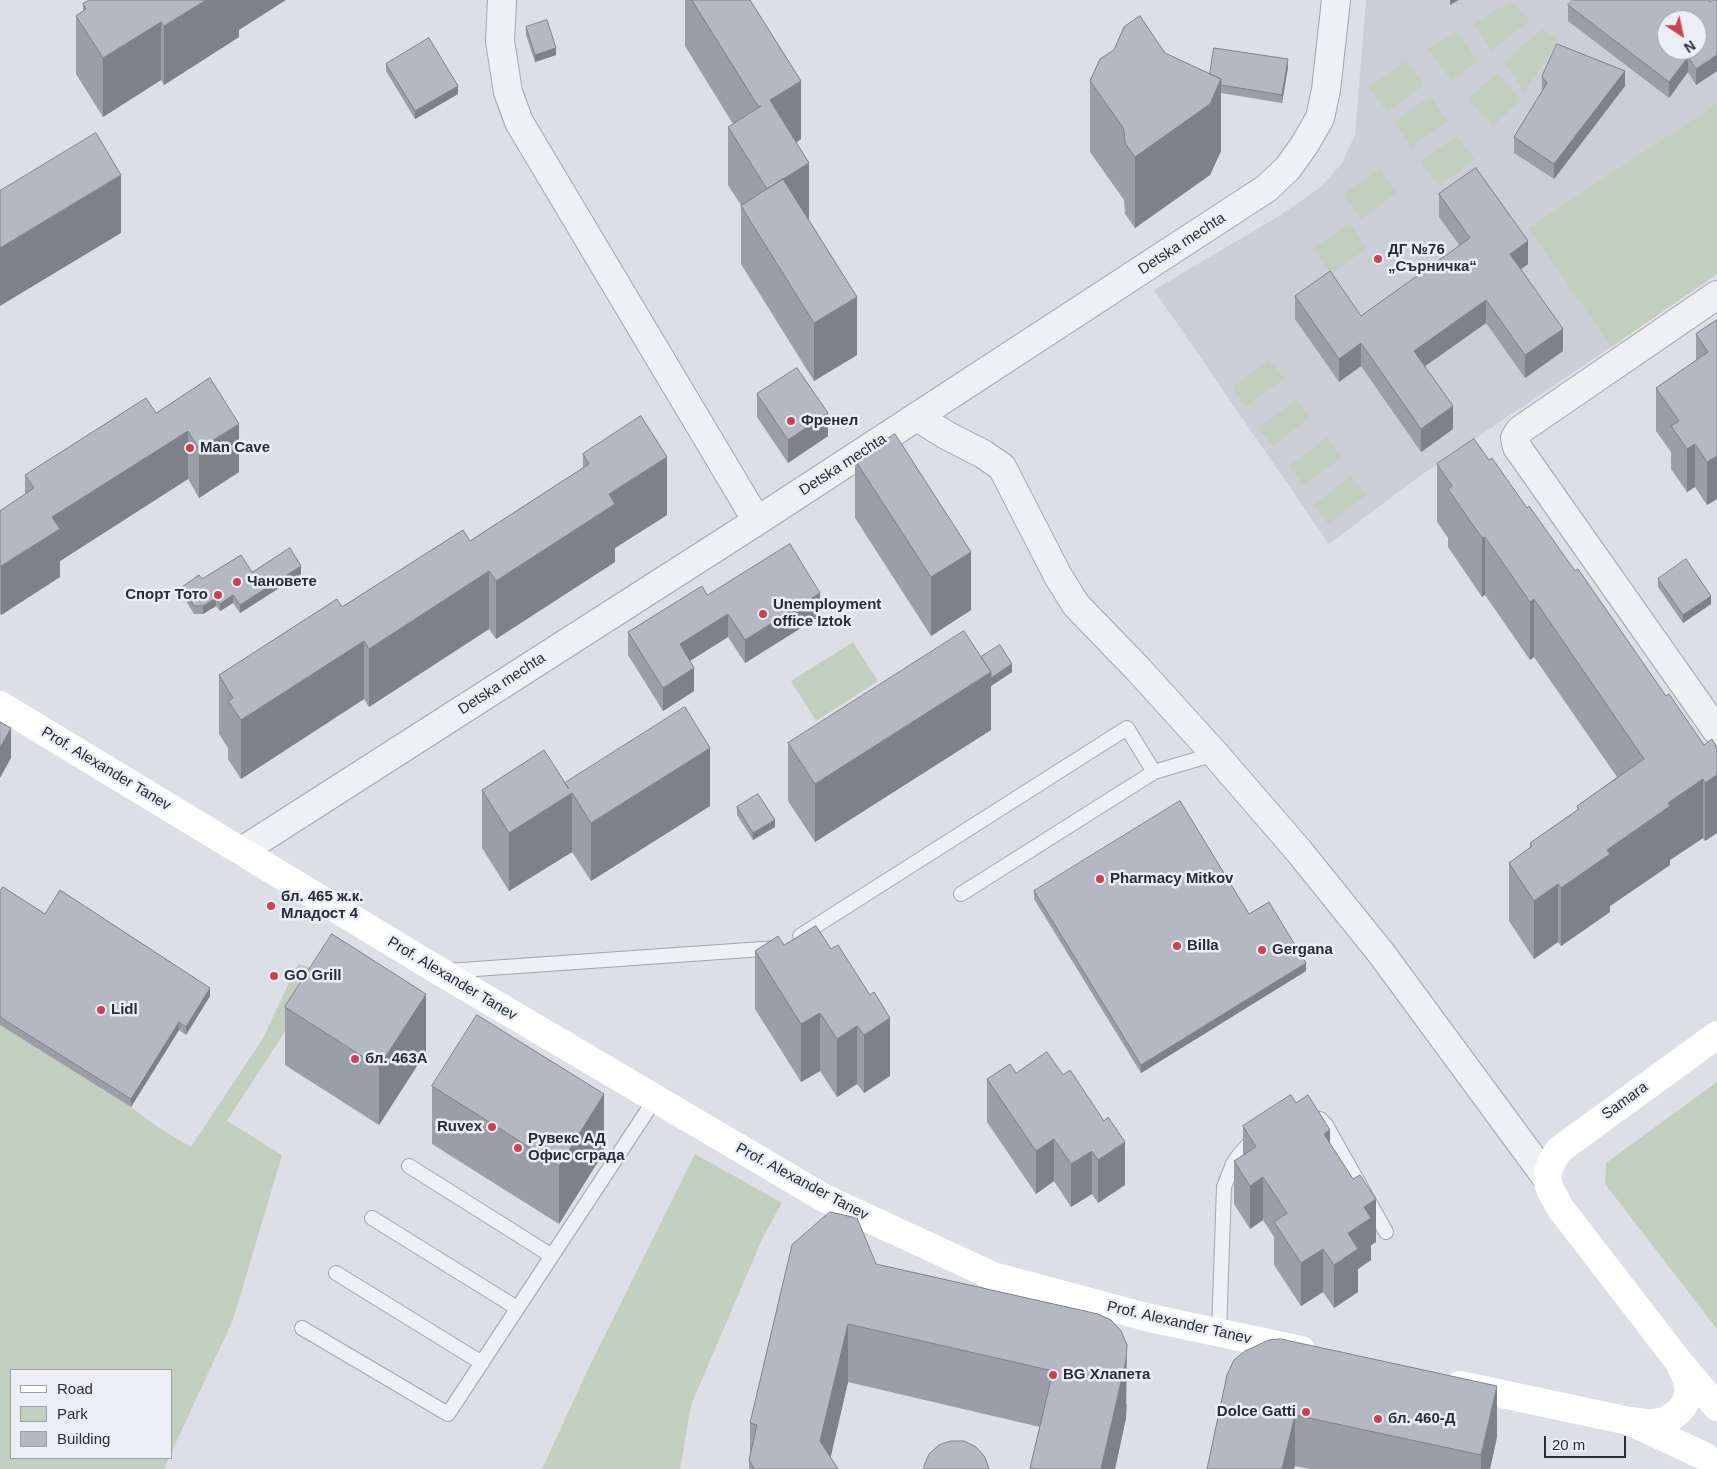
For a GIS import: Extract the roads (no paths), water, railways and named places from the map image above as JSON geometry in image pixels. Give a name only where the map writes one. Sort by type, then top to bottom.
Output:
[{"type":"street","points":[[502,0],[500,41],[508,92],[520,122],[757,521]]},
{"type":"street","name":"Detska mechta","points":[[242,851],[757,521],[1267,188],[1288,168],[1320,118],[1326,90],[1336,0]]},
{"type":"street","points":[[1717,295],[1520,430],[1515,438],[1517,447],[1717,731]]},
{"type":"street","points":[[917,417],[983,454],[1002,467],[1058,576],[1076,605],[1137,668],[1215,754],[1298,850],[1381,953],[1546,1177],[1552,1194],[1561,1209],[1679,1362],[1717,1406]]},
{"type":"street","name":"Prof. Alexander Tanev","points":[[0,704],[439,971],[824,1198],[994,1276],[1150,1318],[1321,1355]]},
{"type":"street","name":"Samara","points":[[1546,1177],[1550,1164],[1559,1150],[1566,1144],[1717,1035]]},
{"type":"street","points":[[1434,1379],[1629,1421],[1653,1424],[1679,1412],[1687,1400],[1688,1385],[1679,1362]]},
{"type":"street","points":[[1629,1421],[1704,1456],[1717,1465]]},
{"type":"lane","points":[[439,971],[781,948],[1127,728],[1154,772]]},
{"type":"lane","points":[[961,894],[1154,772],[1215,754]]},
{"type":"lane","points":[[302,1328],[448,1414],[655,1099]]},
{"type":"lane","points":[[1309,1115],[1319,1119],[1326,1125],[1386,1232]]},
{"type":"lane","points":[[1219,1332],[1224,1187],[1227,1176],[1239,1155],[1264,1130]]},
{"type":"lane","points":[[409,1166],[552,1256]]},
{"type":"lane","points":[[372,1218],[517,1308]]},
{"type":"lane","points":[[336,1273],[482,1363]]},
{"type":"place","name":"ДГ №76 „Сърничка“","points":[[1378,259]]},
{"type":"place","name":"Френел","points":[[791,421]]},
{"type":"place","name":"Man Cave","points":[[190,448]]},
{"type":"place","name":"Чановете","points":[[237,582]]},
{"type":"place","name":"Спорт Тото","points":[[218,595]]},
{"type":"place","name":"Unemployment office Iztok","points":[[763,614]]},
{"type":"place","name":"Pharmacy Mitkov","points":[[1100,879]]},
{"type":"place","name":"бл. 465 ж.к. Младост 4","points":[[271,906]]},
{"type":"place","name":"Billa","points":[[1177,946]]},
{"type":"place","name":"Gergana","points":[[1262,950]]},
{"type":"place","name":"GO Grill","points":[[274,976]]},
{"type":"place","name":"Lidl","points":[[101,1010]]},
{"type":"place","name":"бл. 463А","points":[[355,1059]]},
{"type":"place","name":"Ruvex","points":[[492,1127]]},
{"type":"place","name":"Рувекс АД Офис сграда","points":[[518,1148]]},
{"type":"place","name":"BG Хлапета","points":[[1053,1375]]},
{"type":"place","name":"Dolce Gatti","points":[[1306,1412]]},
{"type":"place","name":"бл. 460-Д","points":[[1378,1419]]}]
